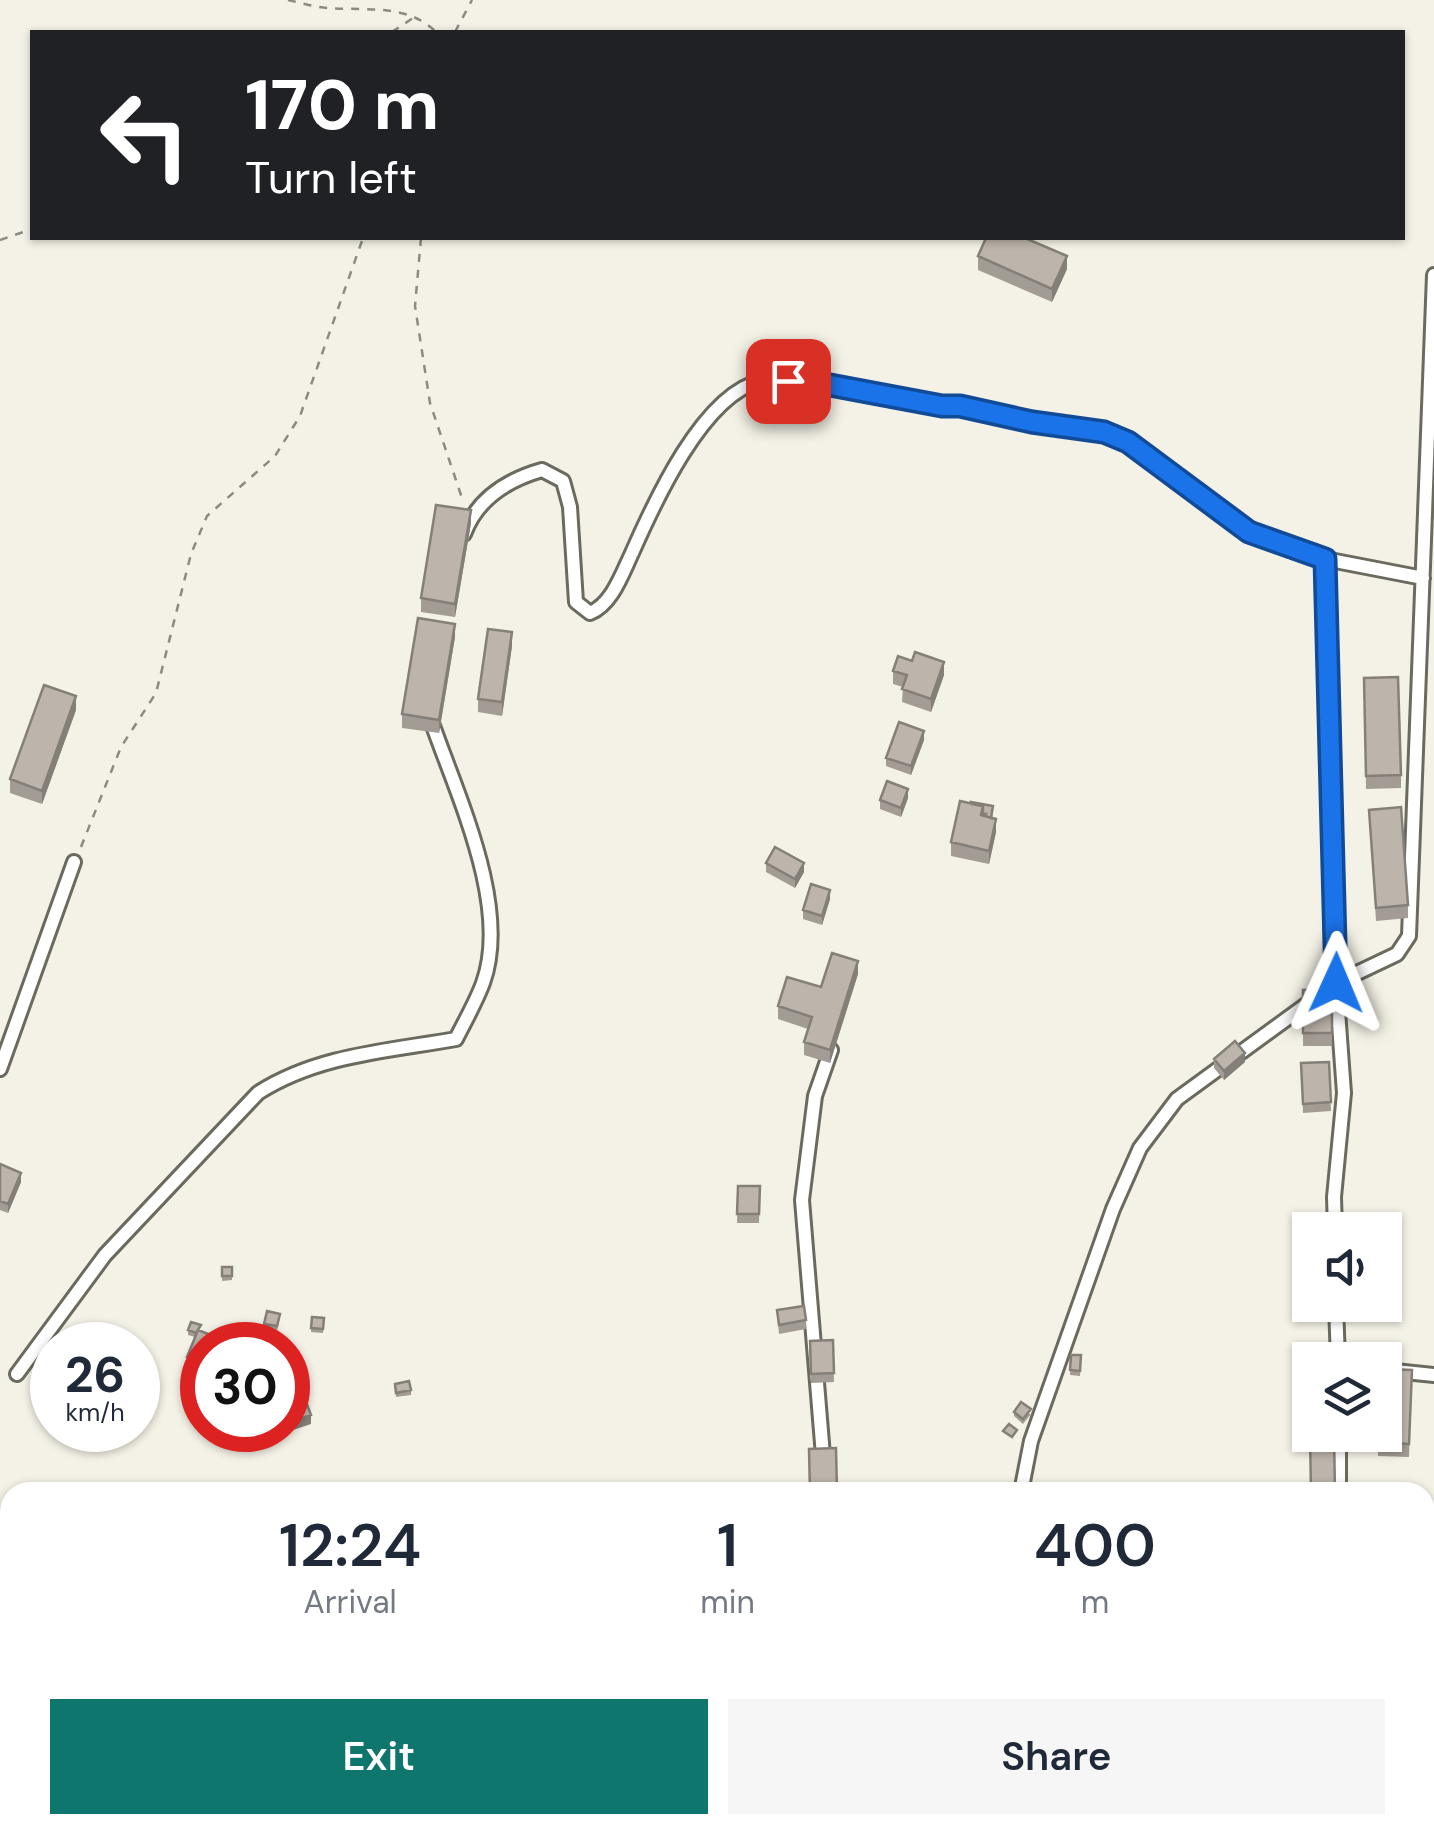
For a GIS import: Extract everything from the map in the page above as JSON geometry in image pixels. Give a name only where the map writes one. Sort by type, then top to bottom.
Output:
[{"type":"street","points":[[1023,1482],[1031,1441],[1113,1208],[1140,1148],[1177,1099],[1336,983],[1397,954],[1410,936],[1434,275]]},
{"type":"street","points":[[461,547],[484,500],[517,477],[542,470],[563,480],[570,507],[576,602],[590,614],[600,609],[620,580],[666,477],[684,451],[738,390],[762,380],[814,382],[1104,432],[1128,442],[1249,532],[1325,559],[1423,578]]},
{"type":"street","points":[[1325,559],[1336,983],[1344,1093],[1334,1212]]},
{"type":"street","points":[[18,1374],[105,1255],[258,1093],[286,1075],[314,1064],[456,1039],[484,981],[490,913],[475,847],[430,719],[430,702]]},
{"type":"street","points":[[0,1070],[74,862]]},
{"type":"street","points":[[825,1482],[802,1200],[815,1096],[838,1030]]},
{"type":"street","points":[[1402,1372],[1434,1375]]},
{"type":"street","points":[[1338,1452],[1339,1482]]},
{"type":"path","points":[[288,0],[323,8],[389,10],[422,19],[434,30]]},
{"type":"path","points":[[456,30],[472,0]]},
{"type":"path","points":[[395,30],[414,17]]},
{"type":"path","points":[[0,240],[30,229]]},
{"type":"path","points":[[74,862],[120,746],[156,693],[191,554],[208,516],[275,456],[300,416],[361,240]]},
{"type":"path","points":[[421,240],[415,306],[430,403],[471,520]]},
{"type":"building","points":[[985,240],[1030,240],[1067,256],[1052,289],[978,256]]},
{"type":"building","points":[[436,505],[471,510],[455,604],[421,598]]},
{"type":"building","points":[[418,618],[455,624],[439,720],[402,714]]},
{"type":"building","points":[[488,629],[512,632],[502,702],[478,699]]},
{"type":"building","points":[[915,652],[944,662],[931,699],[902,689],[907,675],[893,671],[898,656],[912,661]]},
{"type":"building","points":[[1398,677],[1401,775],[1366,776],[1364,678]]},
{"type":"building","points":[[44,685],[76,696],[42,791],[10,779]]},
{"type":"building","points":[[899,722],[924,731],[911,766],[886,758]]},
{"type":"building","points":[[887,781],[908,789],[901,808],[880,800]]},
{"type":"building","points":[[960,801],[983,806],[981,815],[996,819],[989,851],[951,842]]},
{"type":"building","points":[[971,802],[993,806],[991,818],[983,814],[983,806]]},
{"type":"building","points":[[1401,807],[1408,905],[1376,908],[1369,810]]},
{"type":"building","points":[[775,847],[804,863],[795,879],[766,863]]},
{"type":"building","points":[[811,884],[830,890],[822,916],[803,910]]},
{"type":"building","points":[[832,953],[858,961],[830,1050],[804,1042],[812,1017],[778,1006],[787,977],[821,987]]},
{"type":"building","points":[[1332,989],[1332,1033],[1303,1033],[1303,990]]},
{"type":"building","points":[[1235,1041],[1245,1053],[1224,1071],[1214,1059]]},
{"type":"building","points":[[1329,1062],[1331,1102],[1303,1104],[1301,1063]]},
{"type":"building","points":[[0,1164],[21,1173],[8,1204],[0,1201]]},
{"type":"building","points":[[738,1186],[760,1186],[759,1214],[737,1214]]},
{"type":"building","points":[[222,1267],[232,1267],[232,1276],[222,1276]]},
{"type":"building","points":[[804,1306],[806,1320],[779,1325],[777,1310]]},
{"type":"building","points":[[267,1311],[280,1314],[278,1322],[264,1322]]},
{"type":"building","points":[[312,1317],[324,1318],[323,1329],[311,1328]]},
{"type":"building","points":[[833,1340],[834,1373],[811,1374],[810,1341]]},
{"type":"building","points":[[1071,1355],[1081,1355],[1080,1371],[1070,1370]]},
{"type":"building","points":[[1402,1370],[1412,1370],[1409,1444],[1402,1444]]},
{"type":"building","points":[[409,1381],[411,1390],[396,1393],[395,1384]]},
{"type":"building","points":[[1021,1402],[1031,1409],[1023,1419],[1014,1412]]},
{"type":"building","points":[[1009,1424],[1017,1430],[1012,1437],[1003,1431]]},
{"type":"building","points":[[836,1448],[837,1482],[810,1482],[809,1449]]},
{"type":"building","points":[[1310,1452],[1334,1452],[1335,1482],[1311,1482]]},
{"type":"route","points":[[788,381],[814,382],[1104,432],[1128,442],[1249,532],[1325,559],[1336,983]]}]
